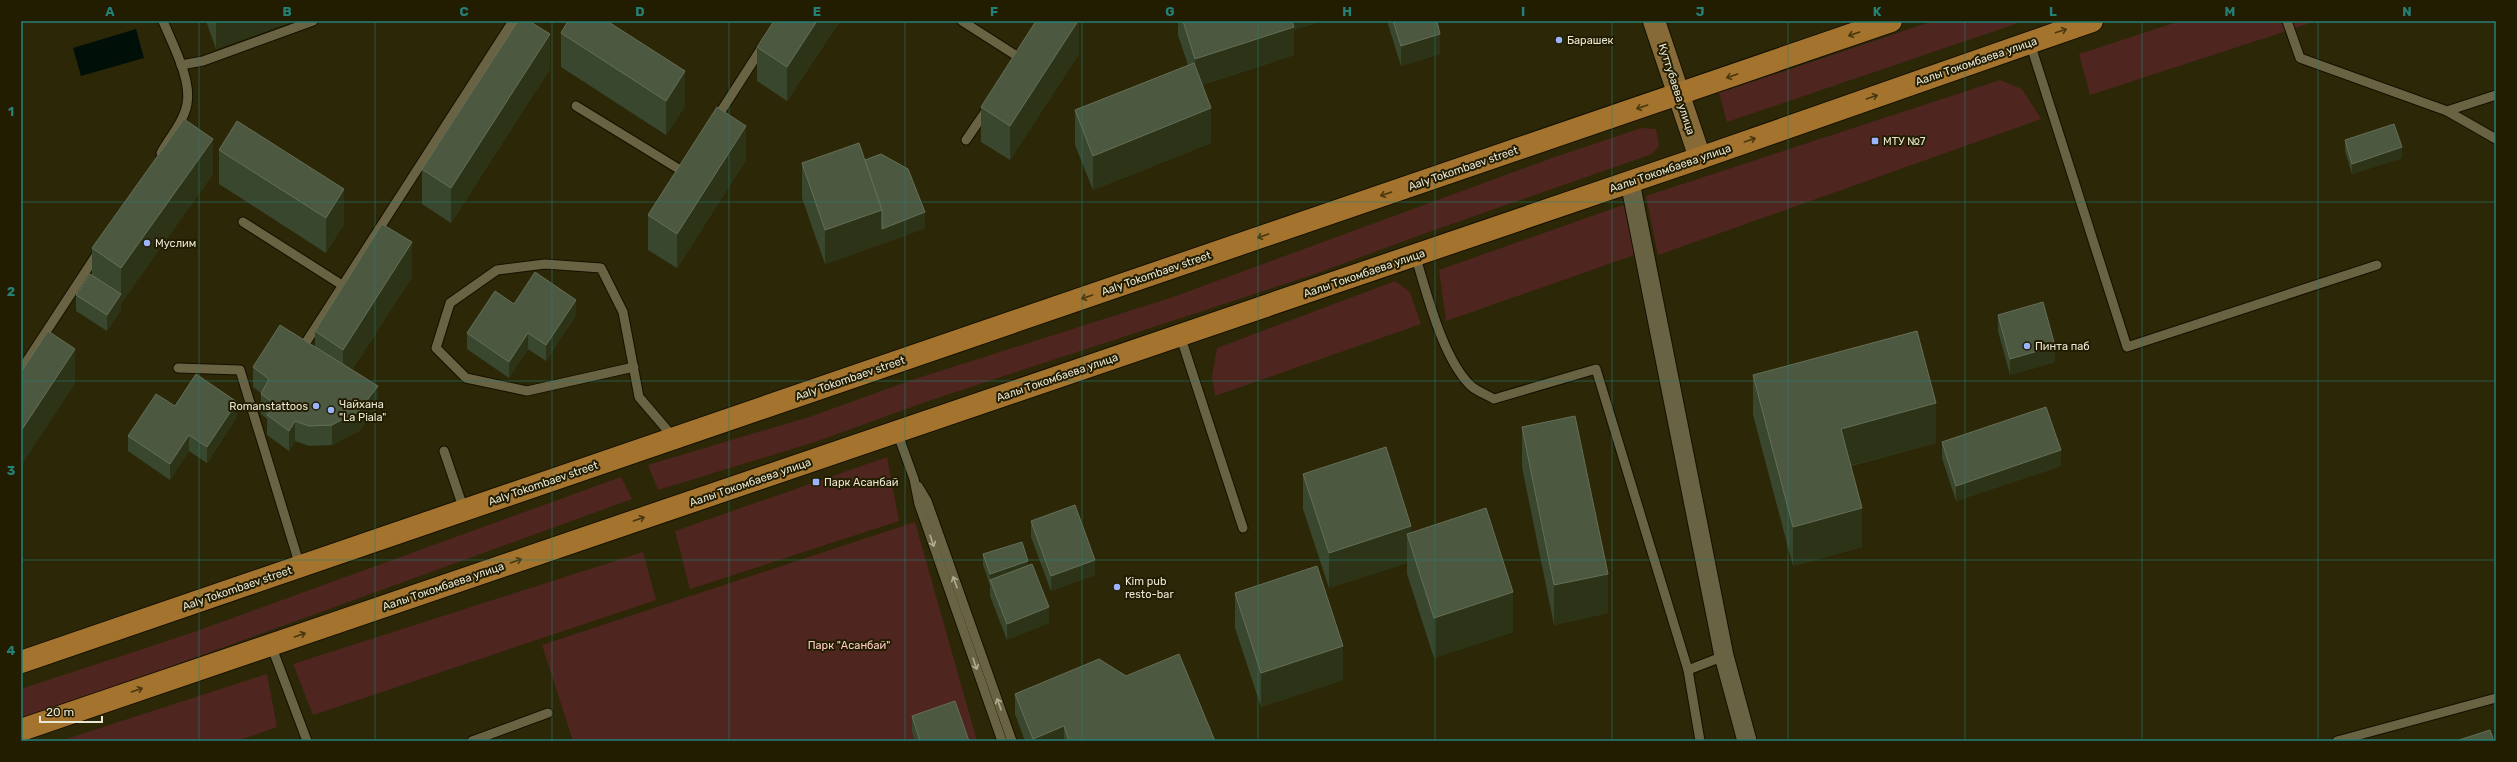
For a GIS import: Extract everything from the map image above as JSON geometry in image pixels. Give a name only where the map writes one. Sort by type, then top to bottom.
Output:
[{"type":"main road","name":"Куттубаева улица","points":[[1654,21],[1700,158]]},
{"type":"main road","points":[[1679,94],[1891,21]]},
{"type":"main road","name":"Аалы Токомбаева улица","points":[[25,731],[271,645],[1700,158],[2092,21]]},
{"type":"main road","name":"Aaly Tokombaev street","points":[[21,662],[1679,94]]},
{"type":"street","points":[[1630,182],[1724,656],[1747,741]]},
{"type":"lane","points":[[156,163],[178,126],[188,104],[187,88],[181,65],[163,21]]},
{"type":"lane","points":[[181,65],[203,61],[313,21]]},
{"type":"lane","points":[[303,347],[513,21]]},
{"type":"lane","points":[[962,21],[1020,58]]},
{"type":"lane","points":[[2287,21],[2300,58],[2447,111],[2496,139]]},
{"type":"lane","points":[[713,124],[767,40]]},
{"type":"lane","points":[[2029,42],[2127,347],[2377,265]]},
{"type":"lane","points":[[2447,111],[2496,94]]},
{"type":"lane","points":[[966,140],[991,102]]},
{"type":"lane","points":[[576,106],[682,171]]},
{"type":"lane","points":[[243,222],[342,285]]},
{"type":"lane","points":[[21,370],[106,241]]},
{"type":"lane","points":[[1415,255],[1438,329],[1456,367],[1470,386],[1494,399],[1596,369],[1688,670],[1700,741]]},
{"type":"lane","points":[[634,367],[527,391],[466,378],[436,348],[450,303],[497,270],[545,264],[601,268],[623,312],[634,367],[639,397],[674,438]]},
{"type":"lane","points":[[1180,335],[1243,528]]},
{"type":"lane","points":[[178,368],[240,370],[300,566]]},
{"type":"lane","points":[[896,432],[914,480],[919,504],[1002,741]]},
{"type":"lane","points":[[444,450],[464,510]]},
{"type":"lane","points":[[914,480],[927,501],[1012,741]]},
{"type":"lane","points":[[271,645],[307,741]]},
{"type":"lane","points":[[1688,670],[1724,656]]},
{"type":"lane","points":[[2337,741],[2496,698]]},
{"type":"lane","points":[[472,741],[548,713]]},
{"type":"green space","points":[[1933,21],[2024,21],[1727,122],[1719,93]]},
{"type":"green space","points":[[2180,21],[2317,21],[2090,95],[2079,54]]},
{"type":"green space","points":[[2000,80],[2022,89],[2041,119],[1658,255],[1646,196]]},
{"type":"green space","points":[[1641,128],[1656,129],[1659,146],[1652,154],[1440,228],[1309,276],[931,400],[815,442],[658,490],[648,465],[812,416],[915,379],[1173,297],[1552,158]]},
{"type":"green space","points":[[1626,204],[1637,254],[1446,321],[1439,270]]},
{"type":"green space","points":[[1395,281],[1410,292],[1421,324],[1215,396],[1212,377],[1217,348]]},
{"type":"green space","points":[[887,457],[899,521],[690,589],[675,531]]},
{"type":"green space","points":[[621,477],[632,499],[21,721],[21,689],[194,632]]},
{"type":"green space","name":"Парк \"Асанбай\"","points":[[915,522],[977,741],[573,741],[542,645]]},
{"type":"green space","points":[[643,552],[656,600],[313,715],[293,664]]},
{"type":"green space","points":[[267,674],[277,727],[237,741],[60,741]]},
{"type":"shaded area","points":[[136,29],[144,58],[81,76],[73,48]]},
{"type":"building","points":[[518,21],[529,21],[550,34],[451,188],[422,169]]},
{"type":"building","points":[[568,21],[607,21],[685,71],[666,101],[561,33]]},
{"type":"building","points":[[774,21],[817,21],[787,67],[757,47]]},
{"type":"building","points":[[1036,21],[1078,21],[1010,126],[981,107]]},
{"type":"building","points":[[1183,21],[1292,21],[1294,27],[1195,59]]},
{"type":"building","points":[[1393,21],[1437,21],[1440,34],[1401,46]]},
{"type":"building","points":[[1194,63],[1211,108],[1093,156],[1075,110]]},
{"type":"building","points":[[717,107],[746,126],[677,234],[648,215]]},
{"type":"building","points":[[184,119],[213,139],[121,268],[92,248]]},
{"type":"building","points":[[237,121],[344,189],[326,218],[219,150]]},
{"type":"building","points":[[2394,124],[2402,147],[2352,164],[2345,140]]},
{"type":"building","points":[[859,143],[882,210],[825,230],[802,163]]},
{"type":"building","points":[[881,154],[908,169],[925,212],[882,229],[882,210],[865,160]]},
{"type":"building","points":[[382,224],[412,242],[343,350],[315,331]]},
{"type":"building","points":[[535,272],[576,300],[546,345],[528,333],[509,362],[467,333],[495,291],[514,304]]},
{"type":"building","points":[[90,274],[121,294],[107,315],[76,295]]},
{"type":"building","name":"Пинта паб","points":[[2043,302],[2055,346],[2010,359],[1998,315]]},
{"type":"building","points":[[280,325],[378,386],[359,411],[332,425],[309,426],[295,421],[289,431],[267,415],[275,404],[261,394],[269,379],[253,367]]},
{"type":"building","points":[[48,331],[75,349],[21,431],[21,372]]},
{"type":"building","points":[[1917,331],[1936,403],[1841,429],[1862,508],[1793,527],[1753,375]]},
{"type":"building","points":[[196,374],[237,402],[207,447],[189,435],[170,464],[128,436],[156,394],[175,406]]},
{"type":"building","points":[[2046,407],[2061,450],[1956,486],[1942,442]]},
{"type":"building","points":[[1575,416],[1608,574],[1554,585],[1522,427]]},
{"type":"building","points":[[1386,447],[1411,526],[1329,553],[1303,474]]},
{"type":"building","points":[[1075,505],[1095,560],[1051,576],[1031,521]]},
{"type":"building","points":[[1486,508],[1513,592],[1434,618],[1407,534]]},
{"type":"building","points":[[1022,542],[1028,561],[990,574],[983,554]]},
{"type":"building","points":[[1032,564],[1049,607],[1007,624],[990,580]]},
{"type":"building","points":[[1317,566],[1343,646],[1261,673],[1235,593]]},
{"type":"building","points":[[1179,654],[1215,741],[1069,741],[1064,726],[1033,739],[1015,694],[1099,659],[1126,676]]},
{"type":"building","points":[[955,701],[969,741],[920,741],[912,716]]},
{"type":"building","points":[[2490,730],[2494,741],[2456,741]]},
{"type":"place","name":"Барашек","points":[[1559,40]]},
{"type":"place","name":"МТУ №7","points":[[1875,141]]},
{"type":"place","name":"Муслим","points":[[147,243]]},
{"type":"place","name":"Пинта паб","points":[[2027,346]]},
{"type":"place","name":"Romanstattoos","points":[[316,406]]},
{"type":"place","name":"Чайхана \"La Piala\"","points":[[331,410]]},
{"type":"place","name":"Парк Асанбай","points":[[816,482]]},
{"type":"place","name":"Kim pub resto-bar","points":[[1117,587]]}]
